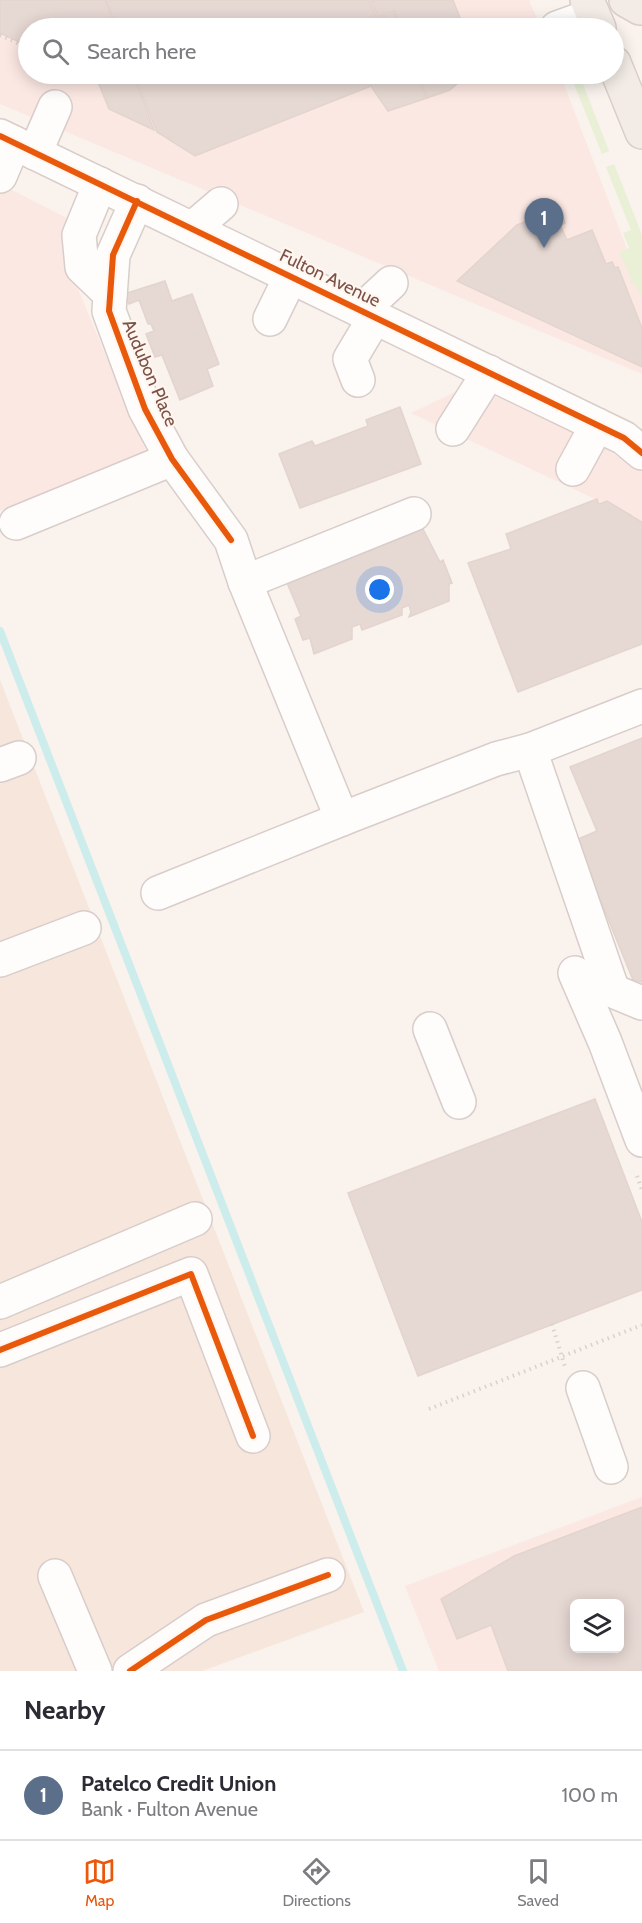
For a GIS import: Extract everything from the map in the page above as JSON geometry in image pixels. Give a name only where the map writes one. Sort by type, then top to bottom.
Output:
[{"type":"main road","points":[[623,84],[642,132]]},
{"type":"street","points":[[0,176],[16,144],[55,107]]},
{"type":"street","name":"Fulton Avenue","points":[[16,144],[626,438]]},
{"type":"street","points":[[100,183],[79,236],[82,267],[110,294]]},
{"type":"street","name":"Audubon Place","points":[[137,201],[113,255],[109,311],[145,409],[172,459],[231,540],[245,582],[342,819]]},
{"type":"street","points":[[193,228],[221,204]]},
{"type":"street","points":[[270,319],[291,276]]},
{"type":"street","points":[[358,380],[350,359],[369,314],[391,283]]},
{"type":"street","points":[[453,429],[489,372]]},
{"type":"street","points":[[573,469],[626,438]]},
{"type":"street","points":[[16,523],[172,459]]},
{"type":"street","points":[[245,582],[414,514]]},
{"type":"street","points":[[158,893],[496,759],[530,750],[642,706]]},
{"type":"street","points":[[530,750],[613,992],[642,1003]]},
{"type":"street","points":[[0,960],[84,928]]},
{"type":"street","points":[[575,973],[605,1042],[642,1140]]},
{"type":"street","points":[[430,1029],[459,1102]]},
{"type":"street","points":[[0,1302],[195,1219]]},
{"type":"street","points":[[0,1350],[191,1274],[253,1436]]},
{"type":"street","points":[[583,1388],[611,1467]]},
{"type":"street","points":[[130,1671],[206,1620],[328,1575]]},
{"type":"street","points":[[55,1576],[95,1671]]},
{"type":"path","points":[[0,35],[18,43]]},
{"type":"path","points":[[637,1176],[642,1190]]},
{"type":"path","points":[[552,1324],[563,1356]]},
{"type":"path","points":[[429,1409],[642,1325]]},
{"type":"shaded area","points":[[0,0],[529,0],[537,18],[18,18],[18,84],[564,84],[642,288],[642,374],[0,104]]},
{"type":"shaded area","points":[[0,184],[73,221],[64,256],[146,451],[0,511]]},
{"type":"shaded area","points":[[472,384],[604,448],[642,472],[642,521],[411,413]]},
{"type":"shaded area","points":[[0,680],[364,1612],[202,1671],[0,1671]]},
{"type":"shaded area","points":[[642,1497],[642,1671],[439,1671],[405,1586]]},
{"type":"green space","points":[[574,84],[583,84],[609,151],[602,154]]},
{"type":"green space","points":[[614,164],[642,235],[642,299],[637,287],[630,282],[631,278],[619,252],[629,248],[623,233],[631,230],[606,167]]},
{"type":"building","points":[[0,0],[105,0],[112,18],[18,18],[18,41],[0,33]]},
{"type":"building","points":[[106,0],[369,0],[377,18],[113,18]]},
{"type":"building","points":[[371,0],[453,0],[460,18],[397,18],[394,11],[378,17]]},
{"type":"building","points":[[394,13],[396,18],[380,18]]},
{"type":"building","points":[[99,84],[137,84],[154,130],[109,109]]},
{"type":"building","points":[[138,84],[421,84],[427,98],[388,111],[371,86],[195,156],[157,132]]},
{"type":"building","points":[[422,84],[457,84],[450,90],[427,98]]},
{"type":"building","points":[[549,205],[551,212],[561,211],[565,223],[560,225],[567,240],[592,230],[606,264],[612,262],[615,268],[618,267],[642,328],[642,367],[457,281],[517,225],[540,216],[537,210]]},
{"type":"building","points":[[165,281],[172,301],[192,294],[219,364],[207,369],[213,386],[180,400],[162,355],[155,357],[146,334],[154,331],[151,324],[148,324],[139,300],[129,304],[124,294]]},
{"type":"building","points":[[400,407],[421,464],[300,508],[279,454],[312,441],[315,446],[368,426],[366,420]]},
{"type":"building","points":[[597,499],[599,504],[607,501],[642,522],[642,644],[518,692],[468,563],[511,549],[506,534]]},
{"type":"building","points":[[423,529],[440,562],[443,560],[452,583],[449,584],[449,601],[409,617],[411,612],[409,605],[402,608],[402,615],[362,630],[360,624],[352,627],[352,639],[314,654],[310,638],[303,640],[295,619],[301,616],[287,583]]},
{"type":"building","points":[[642,738],[642,982],[633,980],[576,840],[597,831],[570,767]]},
{"type":"building","points":[[595,1099],[642,1222],[642,1290],[418,1376],[348,1193]]},
{"type":"building","points":[[642,1507],[642,1671],[508,1671],[491,1625],[457,1639],[441,1599],[514,1556]]},
{"type":"waterway","points":[[0,631],[403,1671]]},
{"type":"cycle path","points":[[0,136],[624,438],[642,453]]},
{"type":"cycle path","points":[[137,201],[113,255],[109,311],[145,409],[172,459],[231,540]]},
{"type":"cycle path","points":[[0,1350],[191,1274],[253,1436]]},
{"type":"cycle path","points":[[130,1671],[206,1620],[328,1575]]},
{"type":"place","name":"Patelco Credit Union","points":[[544,248]]}]
